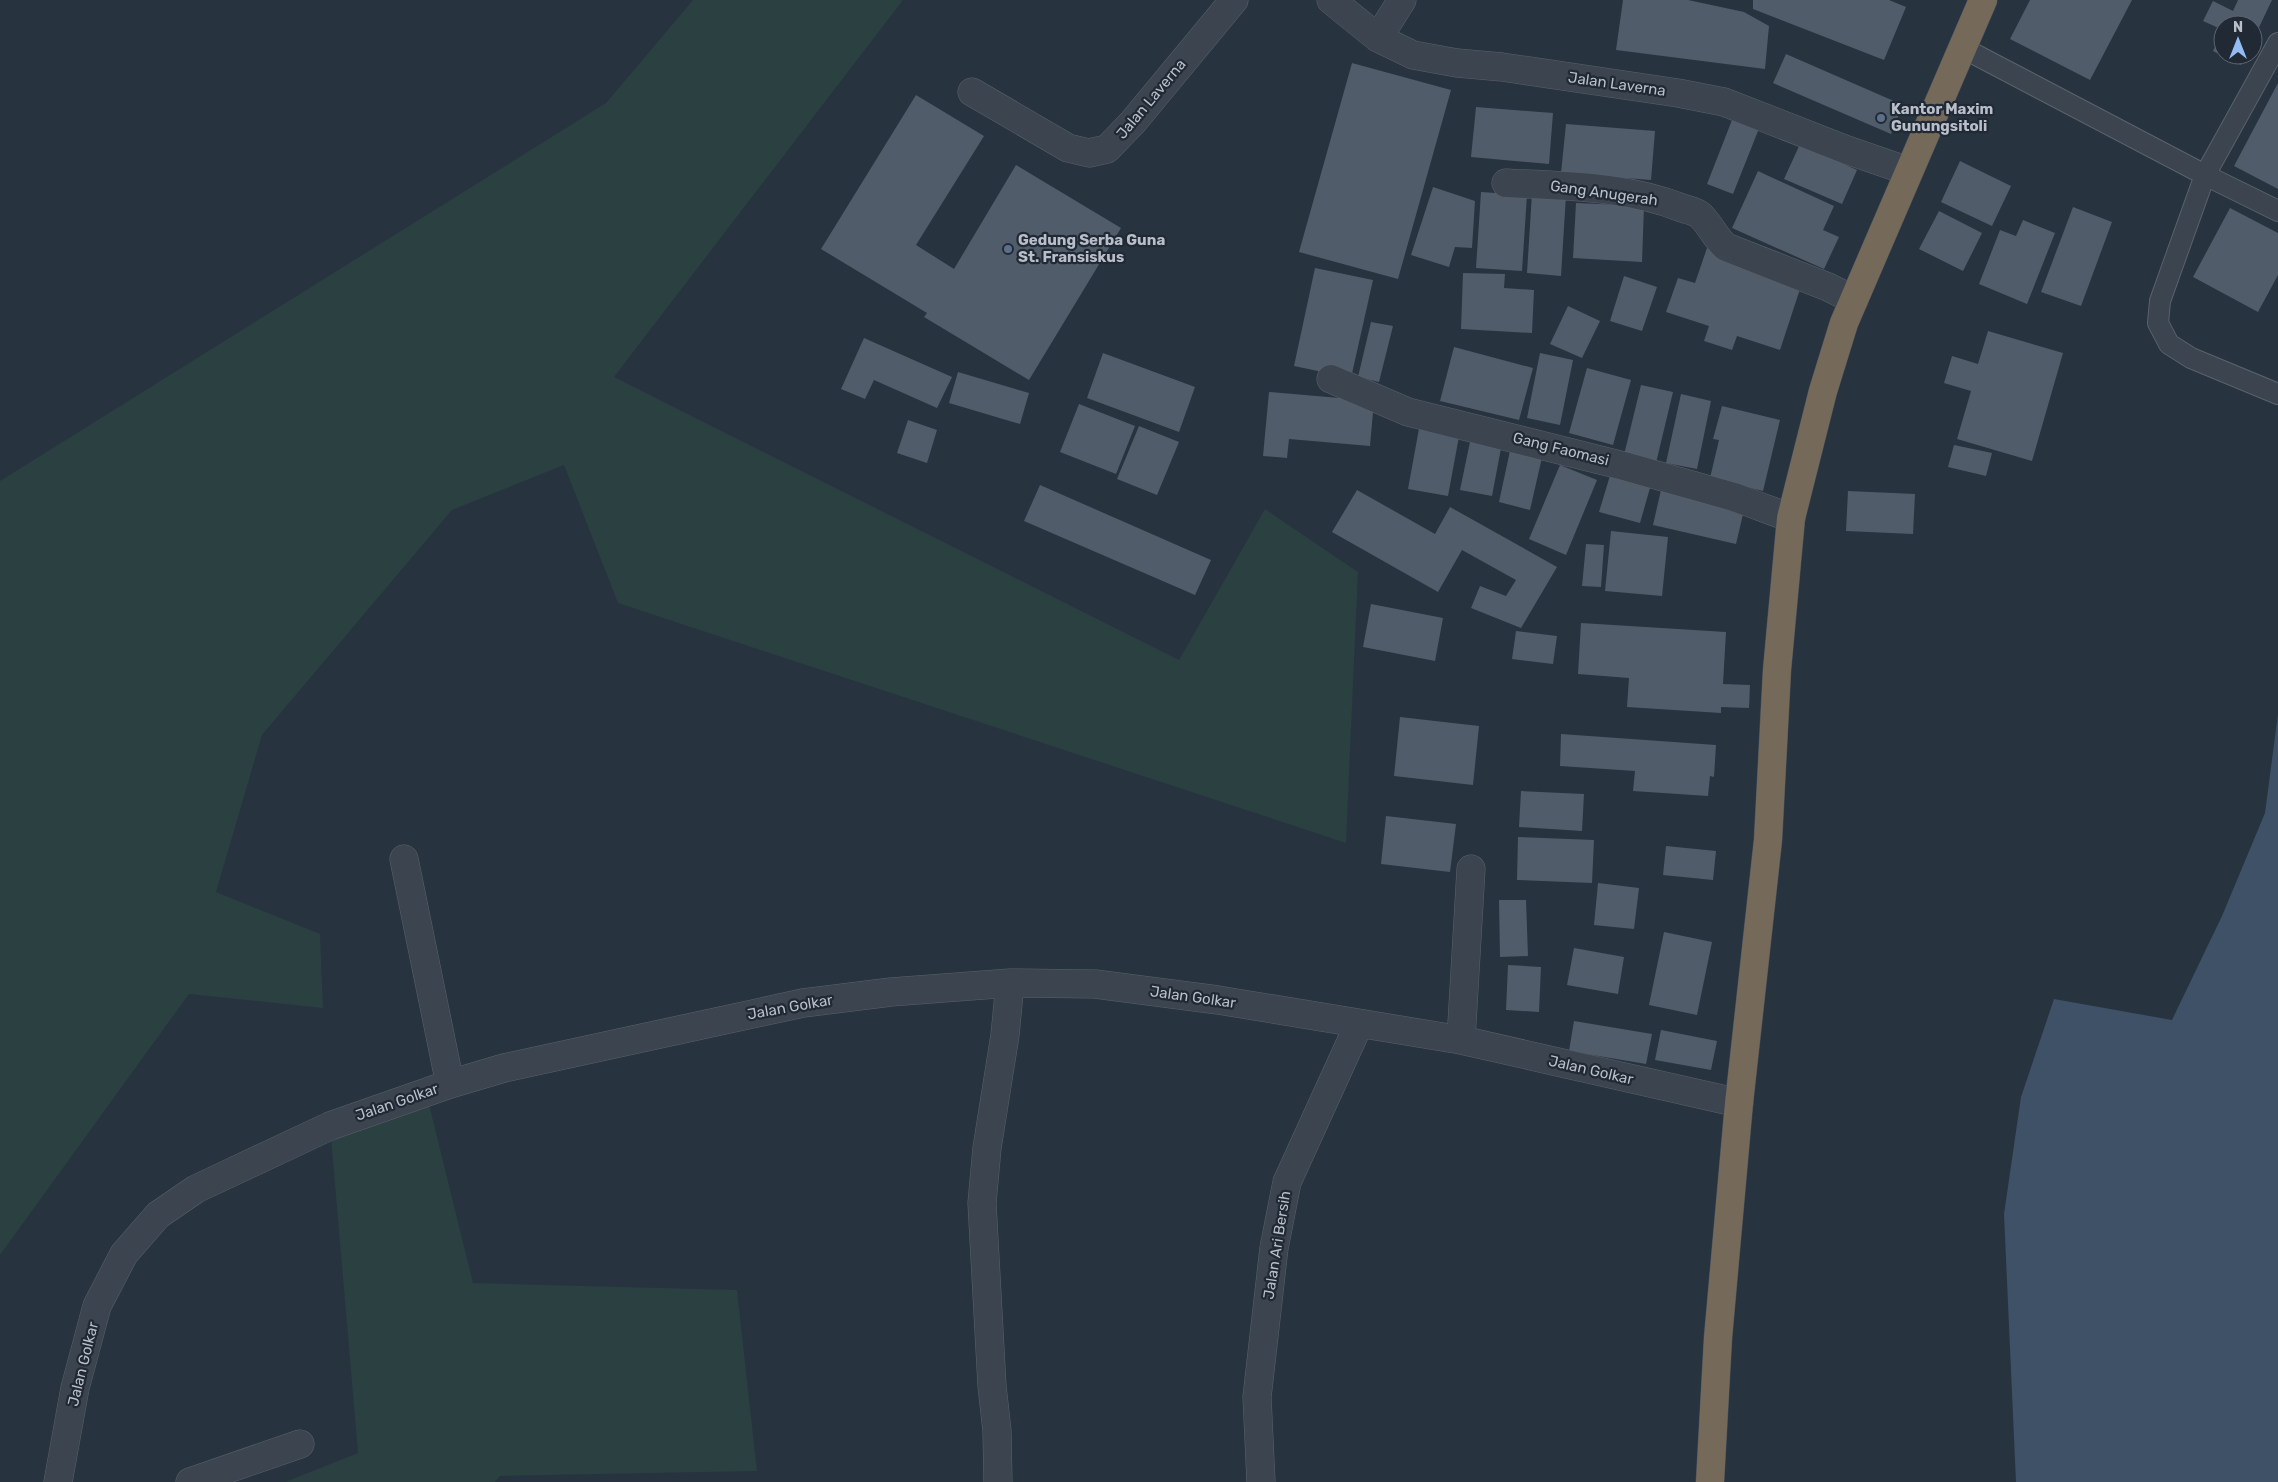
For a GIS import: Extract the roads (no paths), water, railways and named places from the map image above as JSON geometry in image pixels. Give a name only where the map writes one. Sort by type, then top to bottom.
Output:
[{"type":"highway","points":[[1710,1482],[1718,1338],[1739,1103],[1768,840],[1777,670],[1791,518],[1822,391],[1844,323],[1983,0]]},
{"type":"street","name":"Jalan Laverna","points":[[972,92],[1068,148],[1089,153],[1107,149],[1133,122],[1234,0]]},
{"type":"street","points":[[1378,38],[1402,0]]},
{"type":"street","name":"Jalan Laverna","points":[[1333,1],[1378,38],[1413,55],[1432,60],[1502,67],[1678,93],[1724,102],[1908,171]]},
{"type":"street","name":"Gang Anugerah","points":[[1506,183],[1579,187],[1643,195],[1667,201],[1700,215],[1718,240],[1726,247],[1828,286],[1854,300]]},
{"type":"street","name":"Gang Faomasi","points":[[1331,379],[1408,412],[1624,466],[1734,497],[1791,518]]},
{"type":"street","points":[[404,859],[450,1084]]},
{"type":"street","points":[[1462,1040],[1471,869]]},
{"type":"street","points":[[998,1482],[997,1431],[992,1386],[982,1203],[987,1148],[1005,1035],[1010,983]]},
{"type":"street","name":"Jalan Golkar","points":[[58,1482],[74,1388],[97,1306],[124,1254],[158,1215],[196,1189],[330,1126],[450,1084],[504,1068],[804,1003],[891,992],[1010,983],[1104,986],[1218,1000],[1462,1040],[1739,1103]]},
{"type":"street","name":"Jalan Ari Bersih","points":[[1261,1482],[1257,1397],[1274,1248],[1287,1182],[1359,1024]]},
{"type":"street","points":[[190,1482],[300,1444]]},
{"type":"lane","points":[[2278,43],[2205,175],[2160,301],[2158,317],[2161,331],[2169,344],[2191,358],[2278,394]]},
{"type":"lane","points":[[1962,47],[2205,175],[2278,210]]},
{"type":"water","points":[[2278,714],[2278,1482],[2016,1482],[2004,1214],[2021,1097],[2054,999],[2172,1020],[2222,916],[2265,813]]},
{"type":"place","name":"Kantor Maxim Gunungsitoli","points":[[1881,118]]},
{"type":"place","name":"Gedung Serba Guna St. Fransiskus","points":[[1008,249]]}]
